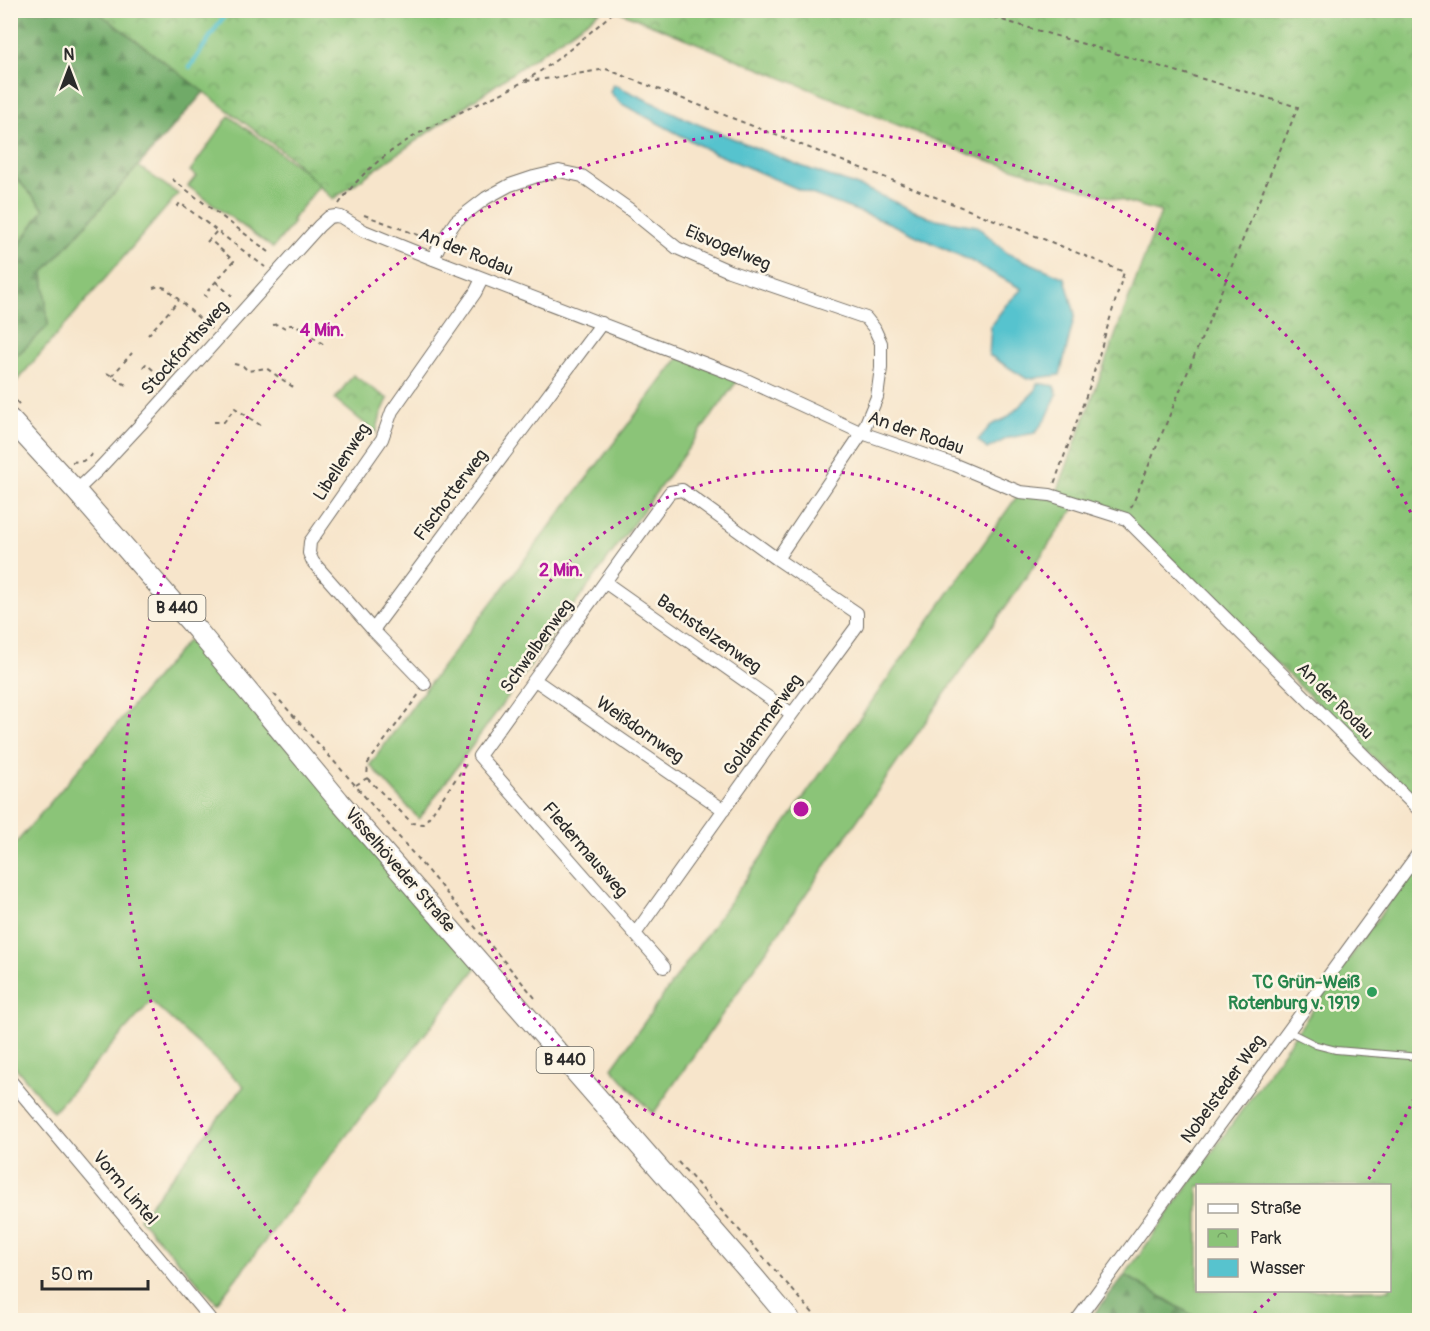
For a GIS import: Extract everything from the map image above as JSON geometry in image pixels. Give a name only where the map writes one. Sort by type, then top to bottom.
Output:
[{"type":"main road","name":"Visselhöveder Straße","points":[[18,415],[81,486],[196,630],[339,801],[790,1320]]},
{"type":"street","name":"Eisvogelweg","points":[[433,259],[456,221],[486,198],[510,185],[559,171],[582,176],[629,209],[677,248],[729,271],[866,318],[881,343],[881,368],[877,398],[862,434]]},
{"type":"street","name":"An der Rodau","points":[[336,216],[344,218],[364,231],[482,279],[740,377],[862,434],[955,465],[1020,492],[1050,495],[1126,519],[1419,811]]},
{"type":"street","name":"Stockforthsweg","points":[[81,486],[153,411],[319,226],[329,217],[336,216]]},
{"type":"street","name":"Libellenweg","points":[[373,630],[313,562],[309,546],[382,439],[392,411],[475,293],[482,279]]},
{"type":"street","name":"Fischotterweg","points":[[373,630],[602,323]]},
{"type":"street","points":[[777,559],[862,434]]},
{"type":"street","name":"Schwalbenweg","points":[[479,756],[670,492],[682,490],[777,559]]},
{"type":"street","name":"Goldammerweg","points":[[635,934],[857,626],[856,613],[777,559]]},
{"type":"street","name":"Bachstelzenweg","points":[[606,583],[792,714]]},
{"type":"street","points":[[373,630],[425,684]]},
{"type":"street","name":"Weißdornweg","points":[[535,680],[724,810]]},
{"type":"street","name":"Fledermausweg","points":[[479,756],[664,967]]},
{"type":"street","name":"Nobelsteder Weg","points":[[1077,1320],[1419,851]]},
{"type":"street","name":"Vorm Lintel","points":[[10,1080],[211,1320]]},
{"type":"lane","points":[[1287,1031],[1316,1045],[1336,1050],[1419,1058]]},
{"type":"path","points":[[336,216],[339,204],[350,188],[364,172],[390,152],[419,133],[526,81],[553,63],[616,10]]},
{"type":"path","points":[[968,10],[1298,107],[1126,519]]},
{"type":"path","points":[[526,81],[606,69],[1124,272],[1090,385],[1050,495]]},
{"type":"path","points":[[172,179],[269,252]]},
{"type":"path","points":[[177,207],[180,203],[267,269]]},
{"type":"path","points":[[207,297],[204,295],[230,269],[234,261],[208,241],[217,231]]},
{"type":"path","points":[[216,282],[232,296]]},
{"type":"path","points":[[153,288],[165,287],[211,329]]},
{"type":"path","points":[[148,335],[179,300]]},
{"type":"path","points":[[188,316],[192,312]]},
{"type":"path","points":[[273,325],[278,324],[285,328],[296,325],[323,344]]},
{"type":"path","points":[[314,344],[317,340]]},
{"type":"path","points":[[112,376],[132,353]]},
{"type":"path","points":[[143,367],[146,364],[165,380]]},
{"type":"path","points":[[234,364],[248,370],[266,368],[293,387]]},
{"type":"path","points":[[107,373],[127,385]]},
{"type":"path","points":[[284,386],[286,382]]},
{"type":"path","points":[[10,394],[18,415]]},
{"type":"path","points":[[214,422],[224,422],[235,408],[263,427]]},
{"type":"path","points":[[255,428],[258,423]]},
{"type":"path","points":[[67,459],[81,486]]},
{"type":"path","points":[[425,684],[368,763],[367,778],[412,823],[424,824],[469,759],[479,756]]},
{"type":"path","points":[[269,688],[355,785],[537,1001]]},
{"type":"path","points":[[355,785],[367,778]]},
{"type":"path","points":[[675,1159],[819,1320]]},
{"type":"green space","points":[[11,11],[97,11],[204,92],[43,273],[48,326],[11,361],[11,257],[44,209],[11,172]]},
{"type":"green space","points":[[97,11],[601,11],[333,199],[291,158]]},
{"type":"green space","points":[[601,11],[333,199],[319,186],[273,248],[188,186],[196,176],[190,171],[229,116],[304,171],[291,158]]},
{"type":"green space","points":[[618,11],[1419,11],[1419,802],[1127,518],[1056,495],[1161,212],[974,156]]},
{"type":"green space","points":[[138,166],[178,194],[15,383],[11,378],[11,361],[48,326],[43,273]]},
{"type":"green space","points":[[11,172],[44,209],[11,257]]},
{"type":"green space","points":[[682,354],[740,377],[419,819],[370,765],[420,696]]},
{"type":"green space","points":[[353,375],[388,399],[376,433],[335,399]]},
{"type":"green space","points":[[1020,492],[1077,504],[653,1114],[612,1068]]},
{"type":"green space","points":[[188,640],[339,801],[480,963],[217,1303],[139,1218],[244,1086],[151,1001],[53,1112],[11,1062],[10,850]]},
{"type":"green space","name":"TC Grün-Weiß Rotenburg v. 1919","points":[[1419,860],[1419,1320],[1200,1320],[1125,1275]]},
{"type":"green space","points":[[1125,1275],[1200,1320],[1089,1320]]},
{"type":"water","points":[[613,84],[695,123],[801,166],[866,189],[930,218],[977,226],[1007,253],[1065,278],[1075,314],[1060,375],[1027,379],[989,355],[991,325],[1022,289],[969,260],[889,223],[798,189],[712,152],[620,103],[610,92]]},
{"type":"water","points":[[1037,383],[1054,386],[1057,394],[1047,417],[1035,433],[1008,438],[987,449],[978,440],[991,425],[1007,418],[1035,391]]},
{"type":"waterway","points":[[190,67],[228,10]]},
{"type":"place","name":"TC Grün-Weiß Rotenburg v. 1919","points":[[1372,992]]}]
